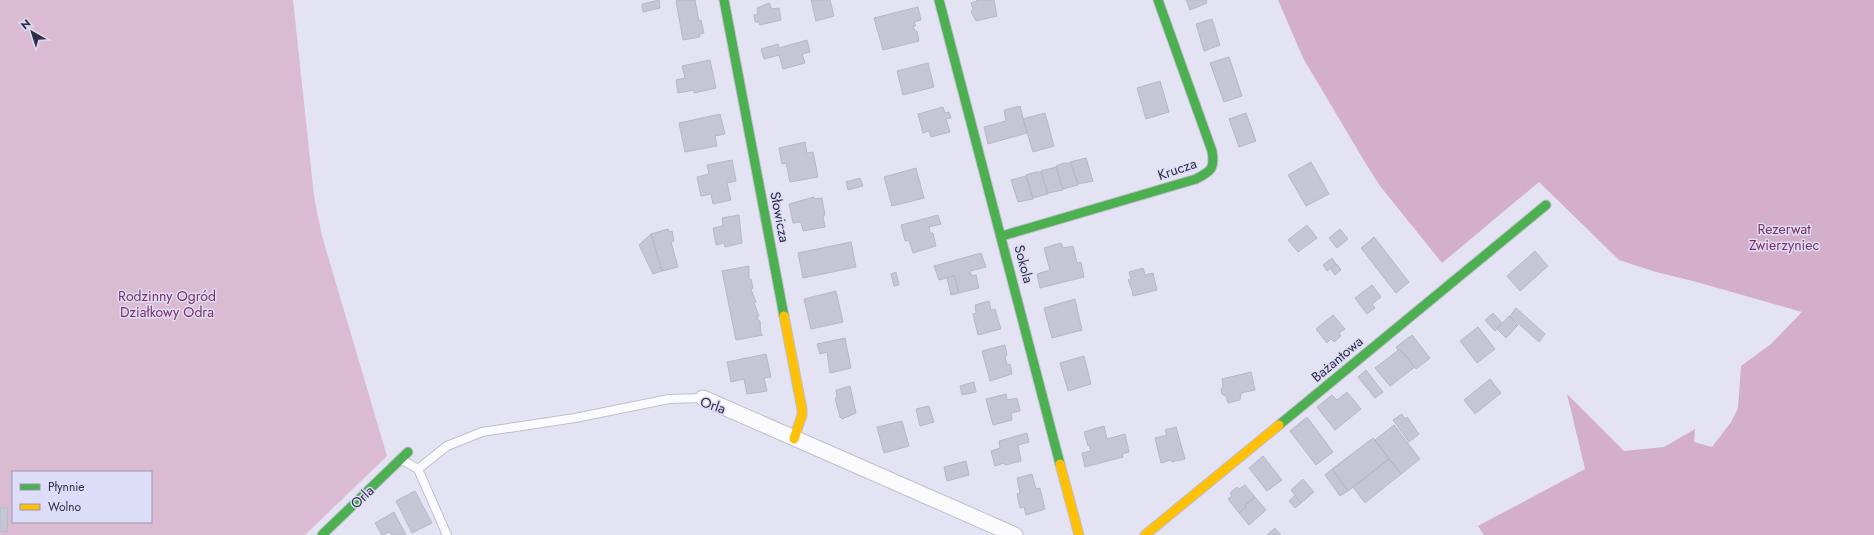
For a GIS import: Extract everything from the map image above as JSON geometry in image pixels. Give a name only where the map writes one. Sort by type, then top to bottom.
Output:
[{"type":"street","name":"Słowicza","points":[[724,0],[802,409],[801,419],[794,439]]},
{"type":"street","name":"Sokola","points":[[940,0],[1079,535]]},
{"type":"street","name":"Krucza","points":[[1002,236],[1196,179],[1210,171],[1214,162],[1212,151],[1158,0]]},
{"type":"street","name":"Bażantowa","points":[[1145,535],[1546,205]]},
{"type":"street","name":"Orla","points":[[703,398],[1015,535]]},
{"type":"street","name":"Orla","points":[[322,535],[408,452]]},
{"type":"lane","name":"Orla","points":[[418,469],[447,446],[482,432],[575,418],[669,399],[703,398]]},
{"type":"lane","points":[[401,460],[408,462],[418,469],[447,535]]},
{"type":"green space","name":"Rodzinny Ogród Działkowy Odra","points":[[0,0],[293,0],[314,196],[322,236],[387,456],[305,535],[0,535]]},
{"type":"green space","name":"Rezerwat Zwierzyniec","points":[[1278,0],[1874,0],[1874,535],[1484,535],[1478,526],[1585,469],[1567,394],[1624,451],[1664,447],[1695,429],[1694,442],[1712,447],[1731,422],[1738,408],[1741,366],[1771,344],[1802,312],[1656,272],[1619,260],[1539,182],[1442,263],[1380,186],[1366,164],[1303,58]]},
{"type":"building","points":[[659,0],[660,8],[643,12],[642,4]]},
{"type":"building","points":[[695,0],[699,21],[701,20],[704,33],[699,34],[700,37],[683,40],[676,1]]},
{"type":"building","points":[[811,0],[830,0],[834,16],[816,21]]},
{"type":"building","points":[[976,0],[994,0],[997,16],[976,21],[971,12],[973,9],[971,3],[977,1]]},
{"type":"building","points":[[1186,0],[1206,0],[1207,3],[1190,10]]},
{"type":"building","points":[[769,3],[772,9],[779,8],[781,20],[760,25],[759,22],[755,22],[754,15],[758,14],[757,8]]},
{"type":"building","points":[[918,7],[921,20],[914,22],[916,26],[913,26],[915,31],[917,31],[919,41],[883,50],[874,18]]},
{"type":"building","points":[[1212,19],[1220,45],[1204,51],[1196,24]]},
{"type":"building","points":[[807,40],[810,52],[802,54],[805,63],[783,69],[779,55],[764,59],[761,49],[778,44],[779,48]]},
{"type":"building","points":[[1229,57],[1242,96],[1224,102],[1210,63]]},
{"type":"building","points":[[710,60],[716,88],[694,93],[694,90],[678,93],[676,80],[685,78],[682,66]]},
{"type":"building","points":[[928,63],[934,87],[903,95],[897,71]]},
{"type":"building","points":[[1160,81],[1169,112],[1146,119],[1137,88]]},
{"type":"building","points":[[1020,106],[1027,133],[988,144],[984,127],[1006,121],[1004,110]]},
{"type":"building","points":[[943,107],[945,113],[949,112],[951,118],[946,119],[950,132],[931,137],[929,131],[923,133],[918,114]]},
{"type":"building","points":[[1045,113],[1054,146],[1033,152],[1023,119]]},
{"type":"building","points":[[1246,113],[1256,141],[1239,147],[1229,119]]},
{"type":"building","points":[[720,114],[725,134],[715,136],[717,146],[685,152],[679,123]]},
{"type":"building","points":[[805,142],[807,153],[813,152],[818,177],[790,182],[786,163],[782,164],[779,148]]},
{"type":"building","points":[[1086,158],[1093,181],[1078,184],[1070,162]]},
{"type":"building","points":[[732,160],[736,181],[727,183],[731,200],[713,204],[711,194],[701,196],[697,177],[709,174],[707,165]]},
{"type":"building","points":[[1311,162],[1329,194],[1306,206],[1288,175]]},
{"type":"building","points":[[1064,163],[1071,163],[1078,185],[1063,189],[1056,166]]},
{"type":"building","points":[[1056,167],[1063,190],[1048,193],[1041,171]]},
{"type":"building","points":[[916,168],[924,198],[892,206],[884,177]]},
{"type":"building","points":[[1041,172],[1048,194],[1033,198],[1026,175]]},
{"type":"building","points":[[1026,176],[1033,199],[1018,202],[1011,180]]},
{"type":"building","points":[[860,178],[863,186],[848,190],[846,182]]},
{"type":"building","points":[[814,197],[814,199],[822,198],[825,215],[823,216],[825,227],[803,231],[801,222],[793,223],[789,204]]},
{"type":"building","points":[[739,215],[742,243],[725,247],[724,243],[716,245],[713,228],[723,226],[722,218]]},
{"type":"building","points":[[938,215],[941,224],[929,227],[930,233],[933,233],[936,246],[913,253],[909,240],[905,241],[901,225]]},
{"type":"building","points":[[1307,225],[1317,238],[1298,252],[1288,240]]},
{"type":"building","points":[[668,229],[669,232],[672,231],[674,241],[671,242],[678,267],[662,271],[651,234]]},
{"type":"building","points":[[1340,229],[1348,239],[1337,248],[1329,238]]},
{"type":"building","points":[[651,234],[662,271],[653,274],[639,245]]},
{"type":"building","points":[[1374,237],[1409,282],[1396,293],[1361,248]]},
{"type":"building","points":[[851,242],[856,267],[803,278],[798,253]]},
{"type":"building","points":[[1061,243],[1063,248],[1073,246],[1077,263],[1081,262],[1084,277],[1040,288],[1037,274],[1050,270],[1044,248]]},
{"type":"building","points":[[1535,251],[1548,266],[1520,291],[1507,276]]},
{"type":"building","points":[[981,253],[986,267],[970,271],[972,276],[976,275],[979,288],[959,293],[954,276],[939,280],[934,266]]},
{"type":"building","points":[[1332,258],[1336,264],[1327,271],[1323,265]]},
{"type":"building","points":[[1337,264],[1341,270],[1335,275],[1331,269]]},
{"type":"building","points":[[749,266],[749,279],[751,279],[753,288],[751,289],[756,302],[754,303],[759,316],[757,316],[758,320],[760,321],[761,334],[763,335],[736,340],[722,271]]},
{"type":"building","points":[[1143,268],[1145,275],[1153,273],[1157,290],[1133,296],[1128,280],[1131,279],[1129,272]]},
{"type":"building","points":[[896,272],[899,285],[894,286],[891,274]]},
{"type":"building","points":[[954,276],[959,293],[951,295],[947,278]]},
{"type":"building","points":[[1372,285],[1381,297],[1372,304],[1375,308],[1367,314],[1355,298]]},
{"type":"building","points":[[836,291],[843,322],[811,329],[804,299]]},
{"type":"building","points":[[1075,299],[1082,330],[1052,338],[1044,308]]},
{"type":"building","points":[[989,301],[991,310],[995,309],[1001,329],[978,335],[973,314],[976,313],[975,305]]},
{"type":"building","points":[[1516,308],[1545,334],[1539,342],[1510,316]]},
{"type":"building","points":[[1493,313],[1502,323],[1495,331],[1485,320]]},
{"type":"building","points":[[1333,315],[1345,329],[1339,333],[1341,336],[1334,342],[1331,339],[1327,343],[1316,329]]},
{"type":"building","points":[[1509,316],[1518,325],[1506,338],[1497,329]]},
{"type":"building","points":[[1478,327],[1495,349],[1477,363],[1460,341]]},
{"type":"building","points":[[1412,335],[1430,358],[1416,369],[1400,349],[1398,350],[1396,347]]},
{"type":"building","points":[[845,338],[851,368],[830,373],[827,352],[820,354],[817,344]]},
{"type":"building","points":[[1005,345],[1007,365],[1010,364],[1012,374],[990,381],[982,351]]},
{"type":"building","points":[[1400,349],[1415,367],[1390,386],[1375,368]]},
{"type":"building","points":[[766,354],[771,377],[764,378],[767,391],[747,394],[744,379],[731,382],[727,362]]},
{"type":"building","points":[[1084,356],[1091,384],[1068,391],[1060,363]]},
{"type":"building","points":[[1366,370],[1383,392],[1375,398],[1358,377]]},
{"type":"building","points":[[1251,372],[1255,390],[1241,393],[1240,400],[1228,403],[1226,396],[1222,394],[1221,390],[1223,386],[1222,379]]},
{"type":"building","points":[[1490,379],[1501,393],[1475,414],[1464,400]]},
{"type":"building","points":[[974,382],[976,392],[962,395],[960,386]]},
{"type":"building","points":[[850,386],[856,413],[842,419],[840,417],[835,398],[837,397],[836,390]]},
{"type":"building","points":[[1347,392],[1361,409],[1335,430],[1317,407],[1332,395],[1337,400]]},
{"type":"building","points":[[1006,394],[1007,400],[1017,398],[1020,411],[1011,413],[1012,420],[993,425],[986,399]]},
{"type":"building","points":[[929,406],[934,422],[920,426],[916,409]]},
{"type":"building","points":[[1402,414],[1405,419],[1407,417],[1419,434],[1409,442],[1393,420]]},
{"type":"building","points":[[1307,417],[1333,452],[1316,465],[1290,431]]},
{"type":"building","points":[[902,421],[909,446],[884,453],[877,427]]},
{"type":"building","points":[[1394,425],[1420,459],[1401,474],[1375,440]]},
{"type":"building","points":[[1104,426],[1107,439],[1125,434],[1129,452],[1122,454],[1123,457],[1085,467],[1082,453],[1091,451],[1084,432]]},
{"type":"building","points":[[1176,427],[1185,459],[1172,462],[1171,460],[1161,463],[1155,438],[1167,435],[1165,430]]},
{"type":"building","points":[[1027,433],[1029,442],[1018,445],[1021,461],[1005,465],[1004,463],[995,466],[991,451],[1000,448],[999,441]]},
{"type":"building","points":[[1373,438],[1389,459],[1348,491],[1332,469]]},
{"type":"building","points":[[1263,456],[1282,480],[1267,491],[1249,468]]},
{"type":"building","points":[[1389,459],[1401,474],[1365,503],[1353,487]]},
{"type":"building","points":[[966,461],[969,475],[947,481],[944,467]]},
{"type":"building","points":[[1332,469],[1348,491],[1340,496],[1325,475]]},
{"type":"building","points":[[1032,474],[1036,489],[1040,488],[1045,509],[1026,515],[1024,507],[1020,508],[1017,494],[1020,493],[1017,478]]},
{"type":"building","points":[[1303,479],[1314,492],[1301,503],[1291,490]]},
{"type":"building","points":[[1245,485],[1255,497],[1245,505],[1246,507],[1239,513],[1228,499],[1232,496],[1230,493],[1237,487],[1239,489]]},
{"type":"building","points":[[415,491],[432,523],[412,533],[396,501]]},
{"type":"building","points":[[1295,495],[1301,503],[1295,508],[1289,501]]},
{"type":"building","points":[[1255,497],[1266,510],[1249,525],[1239,513],[1246,507],[1245,505]]},
{"type":"building","points":[[0,508],[8,508],[7,532],[0,531]]},
{"type":"building","points":[[394,512],[406,535],[392,535],[390,532],[382,535],[375,523]]},
{"type":"building","points":[[1275,528],[1281,535],[1267,535]]},
{"type":"traffic: fast","points":[[724,0],[784,316]]},
{"type":"traffic: fast","points":[[939,0],[1060,464]]},
{"type":"traffic: fast","points":[[1002,236],[1196,179],[1211,169],[1213,162],[1212,151],[1158,0]]},
{"type":"traffic: fast","points":[[1279,425],[1546,205]]},
{"type":"traffic: fast","points":[[322,535],[408,452]]},
{"type":"traffic: slow","points":[[784,316],[802,409],[802,415],[794,439]]},
{"type":"traffic: slow","points":[[1145,535],[1279,425]]},
{"type":"traffic: slow","points":[[1060,464],[1079,535]]}]
